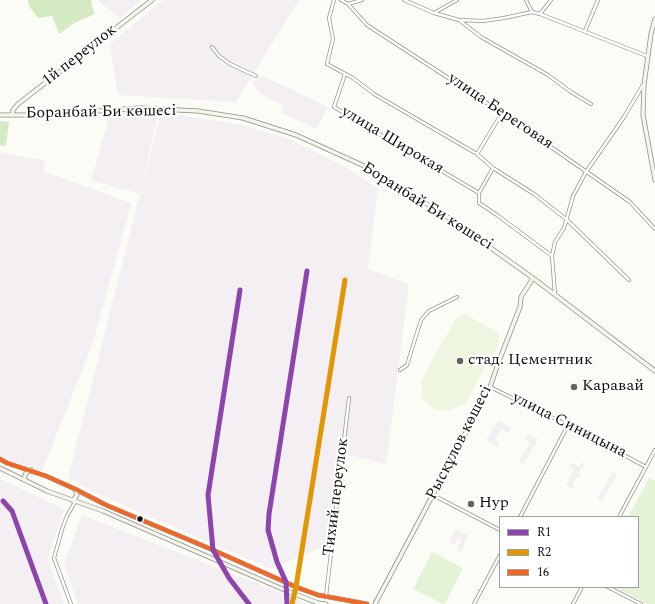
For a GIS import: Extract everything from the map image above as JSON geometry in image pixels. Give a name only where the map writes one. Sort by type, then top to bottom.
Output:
[{"type":"main road","name":"1й переулок","points":[[12,115],[13,110],[18,104],[152,0]]},
{"type":"main road","points":[[655,19],[647,56],[644,85],[644,121],[655,180]]},
{"type":"main road","name":"Боранбай Би көшесі","points":[[0,115],[36,115],[141,108],[198,112],[243,118],[296,135],[373,170],[443,214],[534,278],[655,371]]},
{"type":"main road","name":"Рысқұлов көшесі","points":[[375,604],[490,387],[520,307],[521,297],[534,278]]},
{"type":"main road","points":[[0,459],[7,463],[31,470],[75,489],[106,505],[179,535],[291,585],[316,594],[367,604]]},
{"type":"main road","points":[[0,468],[47,491],[74,502],[103,511],[287,591],[326,604]]},
{"type":"main road","points":[[24,479],[26,473],[31,470]]},
{"type":"main road","points":[[74,502],[77,495],[75,489]]},
{"type":"main road","points":[[177,544],[179,535]]},
{"type":"street","name":"улица Широкая","points":[[334,0],[329,18],[332,39],[327,64],[354,78],[374,94],[476,154],[494,168],[534,194],[566,219],[629,280]]},
{"type":"street","name":"улица Береговая","points":[[341,0],[348,4],[367,25],[502,113],[630,202],[655,229]]},
{"type":"street","points":[[348,4],[362,0]]},
{"type":"street","points":[[404,0],[434,13],[459,20],[490,20],[532,12],[647,56]]},
{"type":"street","points":[[434,13],[457,0]]},
{"type":"street","points":[[526,0],[532,12]]},
{"type":"street","points":[[540,14],[551,0]]},
{"type":"street","points":[[585,31],[598,0]]},
{"type":"street","points":[[459,20],[481,37],[548,75],[570,92],[591,104]]},
{"type":"street","points":[[212,47],[219,56],[230,64],[256,76]]},
{"type":"street","name":"улица Широкая","points":[[345,74],[334,107],[479,193]]},
{"type":"street","points":[[555,294],[552,256],[555,242],[564,228],[573,196],[586,172],[644,85]]},
{"type":"street","points":[[476,154],[502,113]]},
{"type":"street","points":[[494,168],[479,193],[479,203],[552,256]]},
{"type":"street","points":[[400,370],[407,365],[421,320],[429,311],[457,297]]},
{"type":"street","name":"улица Синицына","points":[[490,387],[568,425],[646,467]]},
{"type":"street","name":"Тихий переулок","points":[[326,596],[349,398]]},
{"type":"street","points":[[521,516],[568,425]]},
{"type":"street","points":[[620,516],[655,450]]},
{"type":"street","points":[[433,494],[499,529]]},
{"type":"street","points":[[71,604],[54,558],[65,521],[74,502]]},
{"type":"street","points":[[474,604],[499,557]]},
{"type":"street","points":[[573,604],[581,588]]},
{"type":"street","points":[[610,588],[641,604]]},
{"type":"street","points":[[314,601],[316,594]]},
{"type":"shaded area","points":[[97,0],[142,0],[120,18]]},
{"type":"shaded area","points":[[163,0],[299,0],[236,102],[118,95],[110,44]]},
{"type":"shaded area","points":[[263,76],[328,107],[317,129],[281,113],[283,104],[271,100],[258,92],[252,82]]},
{"type":"shaded area","points":[[111,111],[158,114],[140,194],[91,180]]},
{"type":"shaded area","points":[[161,112],[242,125],[292,140],[351,170],[378,189],[368,269],[409,284],[386,464],[344,454],[332,543],[271,569],[107,498],[68,478]]},
{"type":"shaded area","points":[[0,153],[45,160],[43,171],[131,203],[93,343],[42,471],[8,460],[0,455]]},
{"type":"shaded area","points":[[498,420],[511,428],[508,433],[501,429],[495,440],[499,443],[497,447],[486,440]]},
{"type":"shaded area","points":[[528,434],[538,439],[524,464],[519,462],[530,442],[525,439]]},
{"type":"shaded area","points":[[583,462],[585,464],[578,473],[581,475],[579,478],[577,477],[572,485],[574,487],[573,489],[566,485],[570,480],[568,478],[574,470],[569,467],[572,463],[579,467]]},
{"type":"shaded area","points":[[612,472],[617,475],[602,501],[598,498]]},
{"type":"shaded area","points":[[0,479],[64,509],[48,559],[64,604],[0,604]]},
{"type":"shaded area","points":[[82,515],[309,604],[78,604],[64,564]]},
{"type":"shaded area","points":[[456,529],[469,536],[461,552],[457,550],[462,540],[458,538],[455,545],[449,542]]},
{"type":"green space","points":[[28,0],[92,0],[91,3],[95,14],[74,23],[59,34],[52,16],[38,18],[29,6]]},
{"type":"green space","points":[[0,121],[9,122],[6,146],[0,145]]},
{"type":"green space","name":"стад. Цементник","points":[[465,314],[498,333],[500,342],[465,403],[450,411],[434,409],[423,399],[421,381],[456,318]]},
{"type":"green space","points":[[649,478],[655,481],[655,604],[647,604],[617,588],[639,588],[639,516],[629,516]]},
{"type":"green space","points":[[432,552],[463,568],[445,604],[413,589]]},
{"type":"transit line","name":"R1","points":[[287,604],[286,582],[277,562],[268,530],[269,514],[307,271]]},
{"type":"transit line","name":"R2","points":[[292,604],[296,587],[345,280]]},
{"type":"transit line","name":"R1","points":[[240,290],[208,495],[213,550],[229,578],[249,604]]},
{"type":"transit line","name":"16","points":[[0,459],[7,463],[46,476],[106,505],[296,587],[318,595],[367,604]]},
{"type":"transit line","name":"R1","points":[[3,501],[12,511],[46,604]]},
{"type":"place","name":"стад. Цементник","points":[[460,361]]},
{"type":"place","name":"Каравай","points":[[574,387]]},
{"type":"place","name":"Нур","points":[[471,504]]}]
